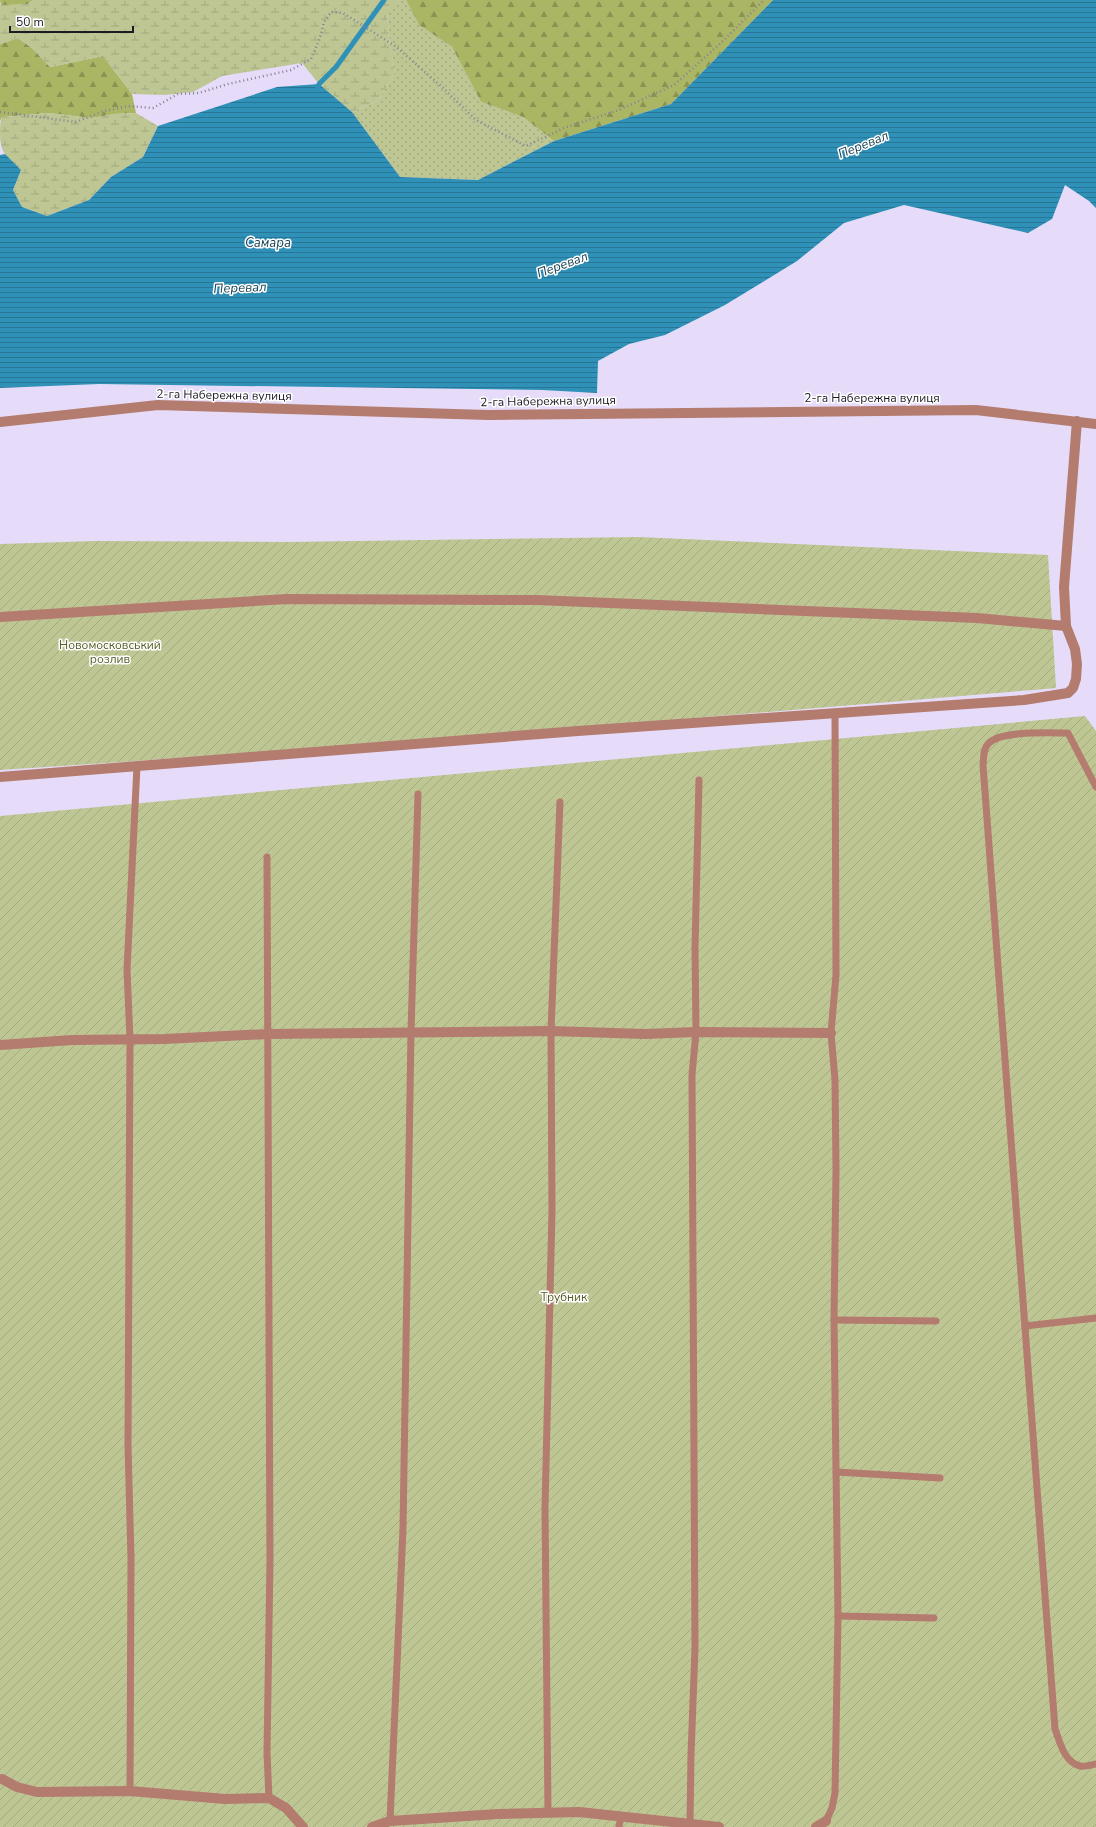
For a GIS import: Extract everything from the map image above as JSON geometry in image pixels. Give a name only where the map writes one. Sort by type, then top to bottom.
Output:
[{"type":"street","name":"2-га Набережна вулиця","points":[[0,422],[158,405],[488,415],[976,410],[1096,424]]},
{"type":"street","points":[[0,777],[578,731],[1024,700],[1068,693],[1073,688],[1077,664],[1075,649],[1066,626],[1064,587],[1077,421]]},
{"type":"street","points":[[0,617],[287,599],[536,600],[977,618],[1066,626]]},
{"type":"street","points":[[0,1045],[72,1040],[164,1039],[268,1034],[551,1031],[645,1034],[696,1032],[831,1033]]},
{"type":"street","points":[[1,1778],[17,1786],[37,1792],[130,1791],[225,1799],[269,1798],[286,1808],[303,1827]]},
{"type":"street","points":[[372,1827],[386,1824],[498,1814],[579,1812],[621,1816],[641,1820],[690,1823],[719,1827]]},
{"type":"street","points":[[816,1827],[826,1821]]},
{"type":"lane","points":[[826,1821],[832,1808],[835,1793],[838,1616],[834,1320],[835,1102],[831,1033],[836,975],[835,713]]},
{"type":"lane","points":[[1096,787],[1068,732],[1006,736],[995,739],[988,744],[984,751],[983,764],[1055,1729],[1062,1749],[1071,1762],[1080,1766],[1096,1764]]},
{"type":"lane","points":[[130,1791],[131,1558],[128,1446],[130,1039],[127,970],[136,766]]},
{"type":"lane","points":[[690,1823],[690,1755],[694,1648],[692,1075],[696,1032],[695,948],[699,780]]},
{"type":"lane","points":[[386,1824],[403,1530],[411,1032],[418,794]]},
{"type":"lane","points":[[548,1813],[545,1508],[552,1211],[551,1031],[560,802]]},
{"type":"lane","points":[[267,857],[270,1562],[267,1753],[269,1798]]},
{"type":"lane","points":[[1025,1326],[1096,1318]]},
{"type":"lane","points":[[834,1320],[936,1321]]},
{"type":"lane","points":[[836,1472],[940,1478]]},
{"type":"lane","points":[[838,1616],[934,1618]]},
{"type":"lane","points":[[619,1827],[621,1816]]},
{"type":"path","points":[[0,112],[76,122],[104,111],[128,106],[153,108],[178,94],[198,93],[228,84],[291,70],[311,59],[324,22],[331,12],[343,13],[395,46],[441,86],[476,120],[526,146],[564,128],[619,110],[674,85],[722,43],[764,0]]},
{"type":"green space","points":[[0,0],[33,0],[28,4],[1,6]]},
{"type":"green space","points":[[33,0],[402,0],[387,14],[390,45],[395,72],[378,101],[352,112],[319,84],[302,63],[222,76],[193,92],[165,95],[132,94],[103,56],[50,67],[32,48],[18,38],[0,44],[0,5],[28,4]]},
{"type":"green space","points":[[402,0],[406,0],[419,25],[452,47],[481,102],[523,117],[554,141],[478,180],[400,177],[352,112],[378,101],[395,72],[390,45],[387,13]]},
{"type":"green space","points":[[406,0],[773,0],[671,104],[554,141],[523,117],[481,102],[452,47],[419,25]]},
{"type":"green space","points":[[18,38],[32,48],[50,67],[103,56],[132,94],[136,113],[115,114],[92,118],[48,113],[2,117],[0,121],[0,44]]},
{"type":"green space","points":[[48,113],[92,118],[115,114],[136,113],[158,126],[143,157],[111,177],[89,200],[47,216],[22,207],[13,190],[21,170],[8,158],[3,150],[0,139],[0,123],[2,117]]},
{"type":"green space","name":"Новомосковський розлив","points":[[638,537],[1048,555],[1056,688],[396,742],[0,770],[0,544],[96,541],[288,542]]},
{"type":"green space","name":"Трубник","points":[[1085,716],[1096,731],[1096,1827],[0,1827],[0,816]]},
{"type":"water","name":"Самара","points":[[773,0],[1096,0],[1096,208],[1089,201],[1065,185],[1052,219],[1028,233],[904,205],[844,223],[797,261],[725,305],[665,335],[629,344],[598,361],[597,393],[542,390],[99,384],[0,388],[0,155],[5,154],[21,170],[13,190],[22,207],[47,216],[89,200],[111,177],[143,157],[158,126],[277,87],[319,84],[352,112],[400,177],[478,180],[554,141],[671,104]]},
{"type":"waterway","points":[[317,90],[319,84],[336,67],[384,0]]},
{"type":"water label","name":"Перевал","points":[[863,144]]},
{"type":"water label","name":"Перевал","points":[[562,264]]},
{"type":"water label","name":"Перевал","points":[[240,287]]}]
